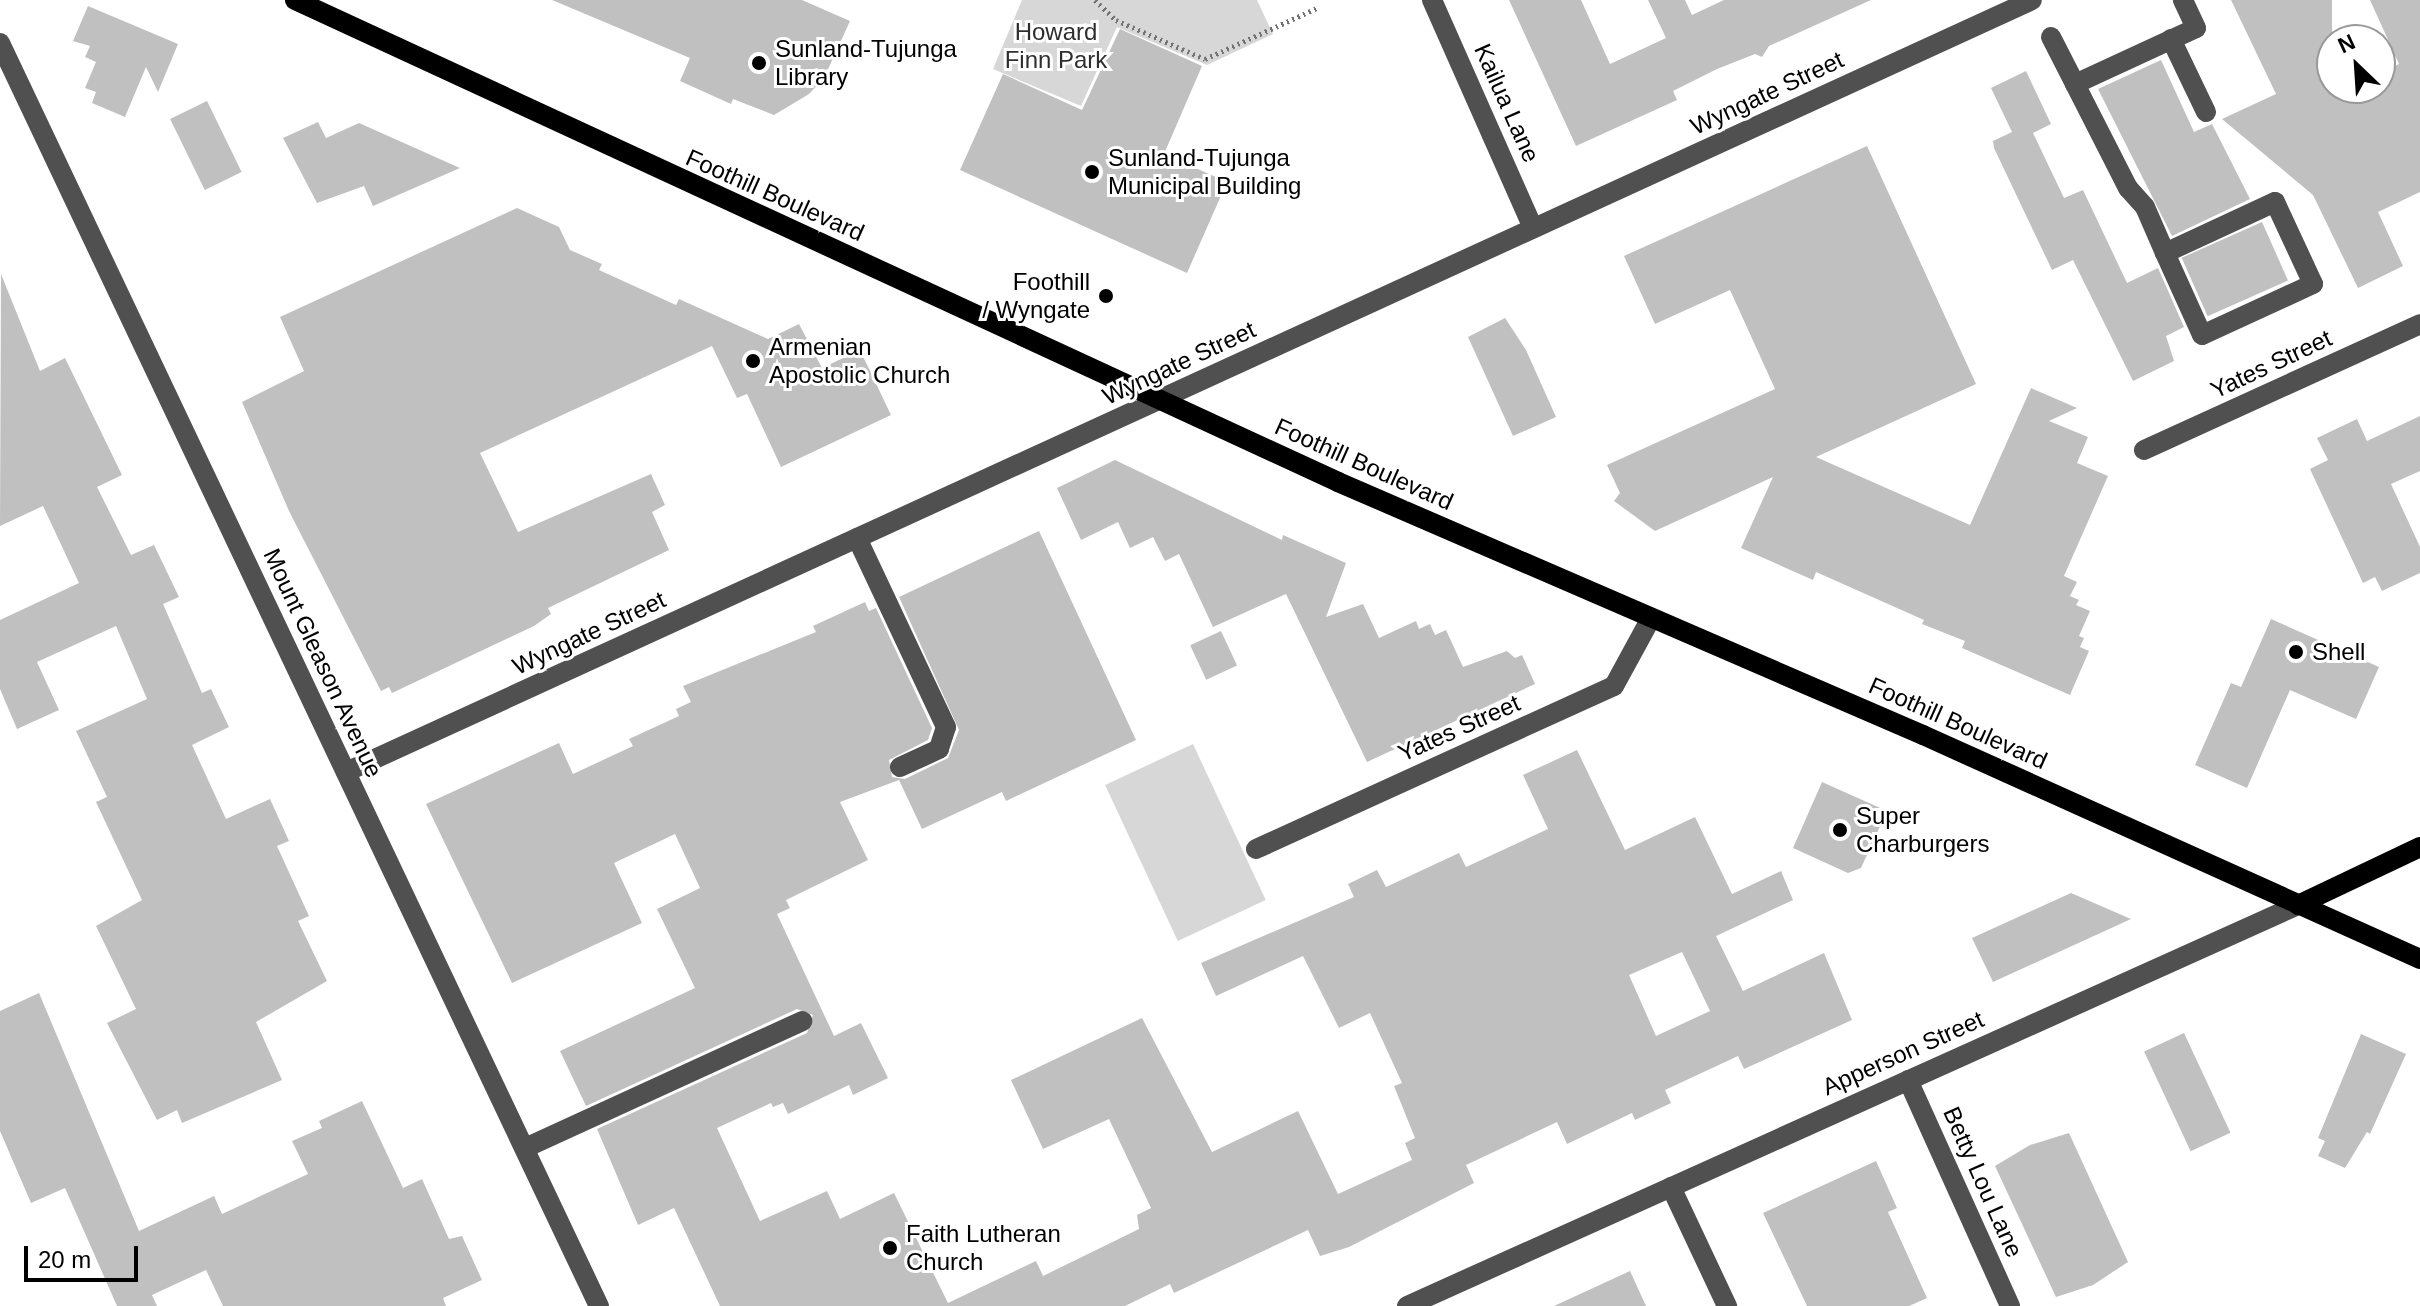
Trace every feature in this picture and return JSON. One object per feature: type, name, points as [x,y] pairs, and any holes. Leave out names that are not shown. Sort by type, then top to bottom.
[{"type":"main road","name":"Foothill Boulevard","points":[[295,0],[1161,400],[2420,959]]},
{"type":"main road","name":"Apperson Street","points":[[2298,905],[2420,847]]},
{"type":"street","name":"Kailua Lane","points":[[1432,0],[1533,228]]},
{"type":"street","name":"Wyngate Street","points":[[346,772],[2032,0]]},
{"type":"street","points":[[2075,84],[2196,28],[2183,0]]},
{"type":"street","points":[[2051,37],[2128,188],[2145,207],[2165,253],[2202,335],[2313,284],[2275,202],[2165,253]]},
{"type":"street","points":[[2171,39],[2206,112]]},
{"type":"street","name":"Mount Gleason Avenue","points":[[0,43],[599,1306]]},
{"type":"street","name":"Yates Street","points":[[2144,450],[2420,324]]},
{"type":"street","points":[[857,538],[946,727],[939,749],[900,767]]},
{"type":"street","name":"Yates Street","points":[[1256,849],[1614,686],[1651,618]]},
{"type":"street","name":"Apperson Street","points":[[1407,1306],[2298,905]]},
{"type":"street","points":[[525,1148],[802,1021]]},
{"type":"street","name":"Betty Lou Lane","points":[[1908,1080],[2010,1306]]},
{"type":"street","points":[[1671,1187],[1727,1306]]},
{"type":"path","points":[[1095,0],[1116,20],[1205,59],[1317,8]]},
{"type":"green space","name":"Howard Finn Park","points":[[1022,0],[1257,0],[1273,34],[1207,65],[1117,27],[1081,106],[993,69]]},
{"type":"green space","points":[[1193,744],[1266,900],[1178,941],[1105,785]]},
{"type":"building","name":"Sunland-Tujunga Library","points":[[552,0],[802,0],[850,21],[824,78],[809,94],[774,115],[733,99],[731,104],[680,81],[690,58]]},
{"type":"building","points":[[1509,0],[1581,0],[1610,64],[1666,38],[1648,0],[1685,0],[1692,15],[1724,0],[1871,0],[1769,46],[1762,57],[1755,54],[1717,69],[1673,91],[1677,100],[1576,146]]},
{"type":"building","points":[[2231,0],[2332,0],[2332,24],[2316,24],[2316,104],[2396,104],[2396,65],[2399,64],[2396,57],[2396,24],[2381,24],[2370,0],[2420,0],[2420,192],[2378,212],[2403,266],[2358,288],[2313,195],[2222,119],[2276,94]]},
{"type":"building","points":[[88,6],[178,44],[158,92],[146,67],[125,117],[92,103],[96,92],[85,88],[96,62],[85,57],[90,46],[73,41]]},
{"type":"building","points":[[1120,29],[1202,66],[1164,154],[1227,182],[1187,273],[960,170],[1003,74],[1082,110]]},
{"type":"building","points":[[2161,60],[2194,132],[2212,124],[2250,199],[2172,236],[2098,89]]},
{"type":"building","points":[[2026,71],[2051,124],[2033,133],[2064,198],[2083,190],[2127,283],[2158,268],[2184,327],[2166,336],[2174,361],[2133,381],[2073,260],[2052,270],[1994,148],[1993,141],[2012,132],[1991,88]]},
{"type":"building","points":[[207,101],[242,172],[205,190],[170,119]]},
{"type":"building","points":[[318,122],[326,138],[359,123],[460,168],[373,206],[364,186],[317,203],[283,138]]},
{"type":"building","points":[[1867,146],[1976,384],[1816,457],[1970,525],[2031,388],[2077,408],[2049,421],[2088,437],[2077,463],[2108,476],[2064,576],[2077,582],[2070,596],[2079,600],[2076,605],[2090,611],[2079,636],[2084,638],[2080,647],[2089,651],[2070,695],[1962,648],[1965,641],[1922,624],[1924,620],[1816,572],[1813,580],[1741,548],[1773,477],[1655,531],[1614,501],[1620,493],[1607,465],[1775,389],[1730,290],[1655,324],[1624,256]]},
{"type":"building","points":[[517,208],[559,227],[570,250],[602,264],[599,270],[676,305],[679,299],[768,339],[799,324],[822,368],[860,350],[891,415],[781,467],[747,394],[737,398],[712,346],[480,453],[518,532],[651,474],[665,505],[652,512],[669,550],[548,608],[551,614],[534,626],[392,693],[389,687],[381,691],[289,511],[242,402],[304,371],[280,317]]},
{"type":"building","points":[[2262,222],[2288,280],[2208,316],[2182,258]]},
{"type":"building","points":[[1,274],[40,371],[65,358],[122,475],[97,487],[131,555],[154,545],[179,597],[163,604],[202,693],[211,689],[229,727],[192,745],[226,819],[270,799],[289,841],[277,846],[309,916],[298,921],[327,981],[256,1022],[282,1080],[182,1123],[177,1110],[157,1120],[107,1023],[136,1009],[96,926],[142,900],[96,802],[107,797],[76,731],[147,699],[116,626],[37,662],[59,710],[17,729],[0,689],[0,620],[79,583],[43,506],[0,526]]},
{"type":"building","points":[[1505,318],[1526,350],[1556,417],[1513,436],[1468,337]]},
{"type":"building","points":[[2420,416],[2420,471],[2391,484],[2420,547],[2420,573],[2382,591],[2375,577],[2363,583],[2310,469],[2328,460],[2317,438],[2357,419],[2367,441]]},
{"type":"building","points":[[1115,460],[1282,540],[1283,535],[1346,563],[1326,617],[1363,604],[1379,638],[1416,621],[1419,629],[1430,624],[1435,635],[1446,630],[1463,667],[1507,651],[1515,658],[1522,655],[1535,684],[1367,762],[1286,594],[1213,627],[1179,554],[1165,561],[1153,537],[1130,548],[1118,522],[1081,540],[1057,488]]},
{"type":"building","points":[[1039,531],[1136,740],[1006,801],[1002,792],[922,829],[899,780],[840,802],[868,860],[786,900],[790,908],[777,914],[834,1036],[861,1023],[888,1078],[853,1095],[849,1085],[788,1114],[783,1103],[773,1107],[771,1103],[717,1128],[760,1221],[827,1191],[840,1219],[894,1193],[948,1303],[1036,1261],[1043,1276],[1139,1229],[1137,1215],[1151,1208],[1109,1119],[1043,1149],[1011,1080],[1142,1018],[1212,1152],[1298,1111],[1338,1194],[1412,1160],[1405,1143],[1415,1138],[1394,1086],[1402,1083],[1370,1013],[1339,1028],[1303,956],[1216,996],[1201,963],[1354,897],[1348,884],[1377,870],[1386,887],[1459,853],[1466,867],[1548,829],[1523,775],[1577,750],[1625,850],[1695,817],[1732,894],[1781,871],[1793,900],[1716,936],[1743,991],[1824,953],[1852,1020],[1744,1069],[1738,1056],[1665,1090],[1671,1103],[1635,1120],[1632,1113],[1567,1144],[1557,1122],[1466,1165],[1474,1183],[1349,1247],[1320,1256],[1308,1230],[1174,1293],[1170,1284],[1125,1306],[720,1306],[674,1208],[638,1225],[597,1129],[807,1033],[813,1015],[797,1009],[586,1106],[560,1051],[695,988],[657,909],[700,888],[675,834],[614,863],[642,923],[512,983],[426,804],[559,743],[573,774],[633,746],[629,739],[679,716],[676,709],[691,702],[683,686],[816,632],[813,626],[865,602],[869,611],[876,608],[932,728],[928,740],[889,760],[892,777],[905,779],[948,758],[959,730],[899,597]],"holes":[[[1682,952],[1710,1011],[1656,1036],[1629,975]]]},
{"type":"building","points":[[2271,619],[2379,667],[2356,719],[2290,690],[2247,788],[2195,765],[2231,683],[2241,687]]},
{"type":"building","points":[[1221,631],[1237,665],[1206,680],[1190,645]]},
{"type":"building","name":"Super Charburgers","points":[[1822,782],[1887,811],[1861,868],[1848,873],[1793,848]]},
{"type":"building","points":[[2071,893],[2131,919],[1993,982],[1972,938]]},
{"type":"building","points":[[39,993],[139,1231],[214,1196],[222,1214],[308,1174],[292,1141],[322,1128],[319,1121],[362,1101],[403,1188],[422,1179],[449,1239],[462,1236],[482,1280],[443,1298],[446,1306],[223,1306],[206,1270],[152,1295],[157,1306],[117,1306],[65,1188],[31,1203],[0,1131],[0,1011]]},
{"type":"building","points":[[2184,1033],[2230,1133],[2191,1151],[2144,1052]]},
{"type":"building","points":[[2361,1034],[2406,1054],[2370,1134],[2367,1132],[2345,1168],[2318,1156],[2325,1141],[2318,1138]]},
{"type":"building","points":[[2069,1133],[2128,1262],[2093,1285],[2056,1297],[1995,1166],[2030,1145]]},
{"type":"building","points":[[1876,1161],[1897,1208],[1888,1212],[1927,1298],[1909,1306],[1807,1306],[1763,1213]]},
{"type":"building","points":[[1630,1271],[1646,1306],[1554,1306]]},
{"type":"place","name":"Sunland-Tujunga Library","points":[[759,63]]},
{"type":"place","name":"Sunland-Tujunga Municipal Building","points":[[1092,172]]},
{"type":"place","name":"Foothill / Wyngate","points":[[1106,296]]},
{"type":"place","name":"Armenian Apostolic Church","points":[[753,361]]},
{"type":"place","name":"Shell","points":[[2296,652]]},
{"type":"place","name":"Super Charburgers","points":[[1840,830]]},
{"type":"place","name":"Faith Lutheran Church","points":[[890,1248]]}]
